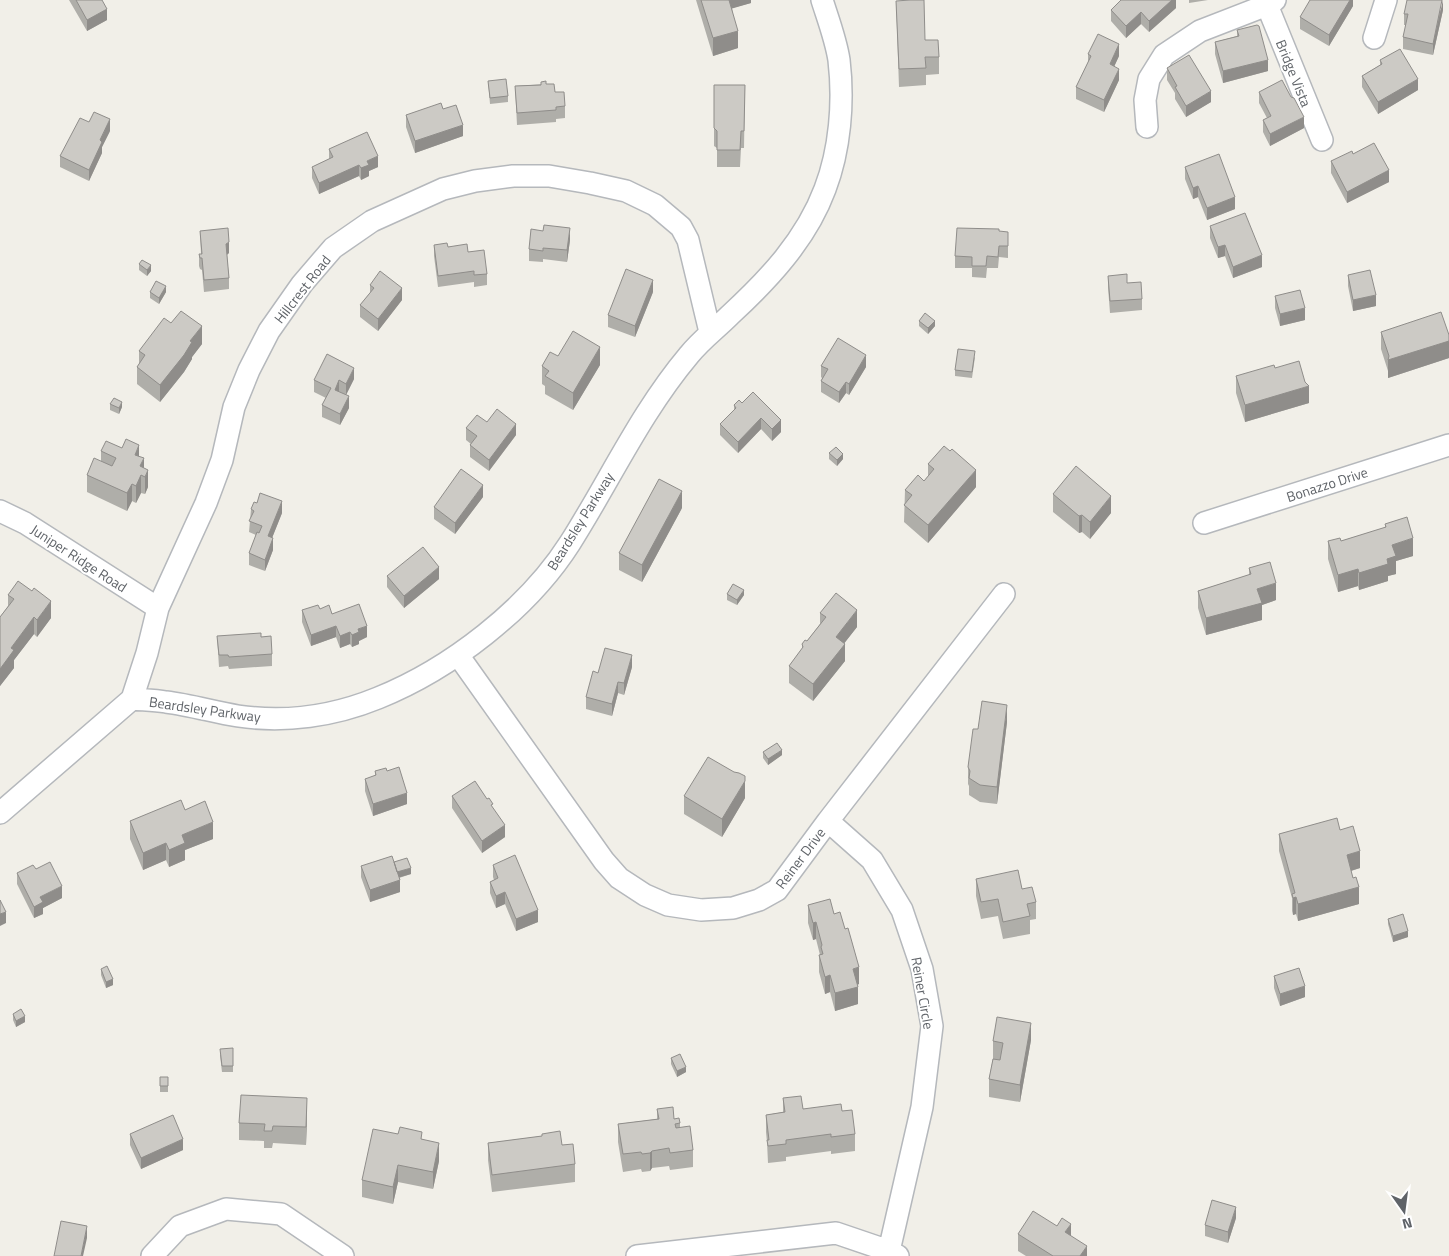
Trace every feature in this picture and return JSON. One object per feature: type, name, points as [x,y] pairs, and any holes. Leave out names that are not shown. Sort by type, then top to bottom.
[{"type":"street","name":"Beardsley Parkway","points":[[0,813],[132,699],[168,702],[241,716],[275,719],[306,717],[347,709],[411,683],[458,655],[522,602],[548,574],[570,543],[632,436],[672,376],[710,332],[730,316],[769,276],[799,240],[812,217],[825,190],[834,162],[841,98],[839,58],[822,0]]},
{"type":"street","points":[[1374,38],[1386,0]]},
{"type":"street","points":[[1147,127],[1145,100],[1149,79],[1164,55],[1200,31],[1271,3]]},
{"type":"street","name":"Bridge Vista","points":[[1271,3],[1322,140]]},
{"type":"street","name":"Hillcrest Road","points":[[132,699],[147,653],[158,608],[206,503],[222,460],[234,407],[248,370],[269,332],[302,284],[334,248],[372,221],[443,189],[475,181],[513,176],[549,176],[626,192],[655,205],[680,226],[688,240],[710,332]]},
{"type":"street","name":"Bonazzo Drive","points":[[1204,523],[1449,445]]},
{"type":"street","name":"Juniper Ridge Road","points":[[0,510],[25,523],[158,608]]},
{"type":"street","name":"Reiner Drive","points":[[458,655],[604,861],[619,878],[645,895],[668,905],[701,910],[733,908],[759,900],[778,890],[828,821],[1004,594]]},
{"type":"street","name":"Reiner Circle","points":[[828,821],[872,860],[902,910],[922,969],[932,1026],[922,1107],[894,1253]]},
{"type":"street","points":[[152,1256],[180,1226],[226,1209],[281,1214],[343,1256]]},
{"type":"street","points":[[637,1256],[836,1233],[894,1253]]},
{"type":"building","points":[[76,0],[102,0],[107,9],[87,20]]},
{"type":"building","points":[[701,0],[729,0],[738,31],[713,38]]},
{"type":"building","points":[[924,0],[925,40],[938,40],[939,57],[925,57],[926,68],[899,69],[896,1]]},
{"type":"building","points":[[1121,0],[1172,0],[1149,21],[1141,12],[1126,26],[1111,10]]},
{"type":"building","points":[[1310,0],[1350,0],[1329,35],[1300,17]]},
{"type":"building","points":[[1407,0],[1442,0],[1433,44],[1403,37],[1408,14],[1404,14]]},
{"type":"building","points":[[1259,26],[1268,60],[1223,71],[1215,42],[1239,36],[1237,30]]},
{"type":"building","points":[[1098,34],[1119,44],[1110,64],[1119,69],[1104,100],[1076,87],[1091,56],[1088,54]]},
{"type":"building","points":[[1400,49],[1418,79],[1378,102],[1362,76],[1382,64],[1380,60]]},
{"type":"building","points":[[1189,55],[1211,91],[1186,106],[1167,68]]},
{"type":"building","points":[[506,79],[508,96],[490,98],[488,81]]},
{"type":"building","points":[[1282,80],[1304,117],[1270,134],[1263,120],[1271,116],[1259,92]]},
{"type":"building","points":[[546,81],[546,84],[554,84],[555,92],[564,92],[565,106],[556,107],[556,110],[517,113],[515,86],[541,85],[541,82]]},
{"type":"building","points":[[714,85],[745,85],[744,131],[741,131],[740,150],[717,150],[717,131],[714,128]]},
{"type":"building","points":[[441,103],[443,109],[456,105],[463,125],[415,141],[406,115]]},
{"type":"building","points":[[94,112],[110,119],[89,170],[60,156],[80,118],[89,122]]},
{"type":"building","points":[[367,132],[378,156],[367,161],[369,165],[361,168],[359,165],[319,183],[312,167],[333,157],[329,149]]},
{"type":"building","points":[[1374,143],[1389,170],[1347,192],[1331,161],[1352,151],[1353,154]]},
{"type":"building","points":[[1219,154],[1235,197],[1207,208],[1198,186],[1193,188],[1185,167]]},
{"type":"building","points":[[1245,213],[1262,255],[1233,267],[1225,245],[1218,247],[1210,226]]},
{"type":"building","points":[[544,225],[570,228],[567,250],[543,248],[543,251],[529,249],[531,229],[543,231]]},
{"type":"building","points":[[228,228],[229,242],[226,244],[229,278],[204,280],[202,258],[200,258],[199,254],[202,254],[200,231]]},
{"type":"building","points":[[957,228],[999,229],[999,231],[1008,232],[1008,246],[999,246],[998,257],[987,256],[986,266],[972,266],[972,257],[955,256]]},
{"type":"building","points":[[447,243],[448,247],[467,244],[468,252],[484,250],[487,274],[474,275],[474,271],[438,276],[434,245]]},
{"type":"building","points":[[142,260],[151,265],[147,270],[139,264]]},
{"type":"building","points":[[626,269],[653,280],[635,326],[608,315]]},
{"type":"building","points":[[1370,270],[1376,295],[1353,300],[1348,275]]},
{"type":"building","points":[[380,271],[402,288],[378,319],[360,305],[374,288],[370,285]]},
{"type":"building","points":[[1127,274],[1127,283],[1141,282],[1142,299],[1110,301],[1108,276]]},
{"type":"building","points":[[156,281],[166,286],[159,298],[150,292]]},
{"type":"building","points":[[1300,290],[1305,308],[1280,314],[1275,296]]},
{"type":"building","points":[[181,311],[202,326],[190,341],[192,342],[184,355],[160,385],[137,367],[145,355],[139,351],[164,318],[171,323]]},
{"type":"building","points":[[1441,312],[1449,335],[1449,341],[1388,360],[1389,356],[1381,332]]},
{"type":"building","points":[[925,313],[935,321],[928,328],[919,321]]},
{"type":"building","points":[[573,331],[600,347],[573,393],[545,376],[549,371],[542,366],[550,352],[558,356]]},
{"type":"building","points":[[838,338],[866,355],[849,384],[846,382],[839,392],[821,381],[828,369],[821,366]]},
{"type":"building","points":[[958,349],[975,351],[972,372],[955,370]]},
{"type":"building","points":[[327,354],[354,368],[346,384],[339,380],[335,390],[349,396],[340,414],[322,405],[331,388],[314,380]]},
{"type":"building","points":[[1299,361],[1305,382],[1309,386],[1245,405],[1236,376],[1274,365],[1275,368]]},
{"type":"building","points":[[753,392],[781,420],[772,429],[761,418],[738,442],[720,424],[736,408],[734,405],[739,400],[742,403]]},
{"type":"building","points":[[114,398],[122,402],[119,408],[110,404]]},
{"type":"building","points":[[497,409],[516,424],[489,460],[470,445],[477,436],[466,428],[477,415],[487,422]]},
{"type":"building","points":[[126,439],[139,445],[135,455],[144,458],[140,466],[148,470],[145,477],[141,475],[136,486],[132,484],[127,493],[87,475],[94,458],[112,466],[116,458],[101,451],[106,441],[122,448]]},
{"type":"building","points":[[944,446],[950,451],[952,449],[976,470],[928,525],[904,505],[912,495],[905,490],[918,475],[924,481],[934,469],[928,464]]},
{"type":"building","points":[[836,447],[843,454],[837,460],[829,453]]},
{"type":"building","points":[[1076,466],[1111,496],[1090,522],[1082,515],[1079,516],[1053,494]]},
{"type":"building","points":[[461,469],[483,485],[455,523],[434,507]]},
{"type":"building","points":[[659,479],[682,491],[642,565],[619,553]]},
{"type":"building","points":[[260,493],[282,501],[268,536],[273,538],[265,560],[249,553],[257,532],[259,533],[262,526],[249,521],[254,511],[251,509],[254,502],[257,503]]},
{"type":"building","points":[[1407,517],[1413,538],[1392,545],[1396,556],[1387,559],[1388,564],[1359,573],[1358,569],[1338,575],[1328,541],[1340,538],[1341,541],[1386,527],[1385,524]]},
{"type":"building","points":[[423,547],[439,567],[404,596],[387,576]]},
{"type":"building","points":[[1270,562],[1276,583],[1257,589],[1262,603],[1206,618],[1198,591],[1251,574],[1249,568]]},
{"type":"building","points":[[18,581],[32,591],[34,588],[51,601],[37,620],[34,617],[11,648],[14,650],[0,669],[0,617],[14,599],[8,595]]},
{"type":"building","points":[[733,584],[744,590],[737,600],[727,594]]},
{"type":"building","points":[[836,593],[857,610],[836,637],[845,644],[813,684],[789,666],[803,647],[802,644],[805,640],[807,641],[826,617],[820,613]]},
{"type":"building","points":[[359,604],[367,626],[358,629],[359,632],[352,635],[350,632],[340,636],[336,626],[311,635],[302,610],[318,605],[320,609],[329,605],[332,614]]},
{"type":"building","points":[[261,633],[261,637],[271,636],[272,654],[229,657],[228,655],[219,655],[217,636]]},
{"type":"building","points":[[605,648],[632,655],[624,683],[618,682],[612,704],[586,697],[593,671],[598,673]]},
{"type":"building","points":[[982,701],[1007,705],[997,787],[980,785],[969,778],[970,771],[968,767],[973,729],[978,729]]},
{"type":"building","points":[[777,743],[782,750],[768,759],[763,752]]},
{"type":"building","points":[[708,757],[745,776],[745,781],[722,819],[684,796]]},
{"type":"building","points":[[399,767],[407,793],[373,804],[365,779],[376,775],[375,771],[386,768],[387,771]]},
{"type":"building","points":[[475,781],[487,799],[489,798],[493,804],[491,805],[505,825],[482,841],[452,796]]},
{"type":"building","points":[[181,800],[185,810],[205,801],[213,822],[182,835],[185,843],[169,850],[166,843],[143,853],[130,821]]},
{"type":"building","points":[[1337,818],[1340,830],[1353,826],[1360,851],[1347,855],[1353,878],[1356,877],[1359,887],[1298,904],[1296,897],[1293,898],[1292,894],[1295,893],[1279,834]]},
{"type":"building","points":[[515,855],[538,910],[516,919],[505,892],[496,896],[490,882],[498,878],[493,865]]},
{"type":"building","points":[[392,856],[400,880],[370,890],[361,866]]},
{"type":"building","points":[[407,858],[411,868],[397,872],[394,862]]},
{"type":"building","points":[[50,862],[62,886],[40,897],[43,902],[34,907],[17,873],[33,865],[36,869]]},
{"type":"building","points":[[1018,870],[1022,889],[1032,887],[1036,902],[1027,904],[1030,916],[1003,922],[998,899],[981,902],[976,879]]},
{"type":"building","points":[[830,899],[834,914],[840,912],[845,929],[848,928],[859,967],[853,969],[858,987],[835,993],[830,975],[825,977],[819,955],[823,954],[822,945],[816,922],[813,923],[808,905]]},
{"type":"building","points":[[0,900],[6,912],[0,914]]},
{"type":"building","points":[[1403,914],[1408,931],[1393,936],[1388,919]]},
{"type":"building","points":[[107,966],[113,979],[106,982],[101,969]]},
{"type":"building","points":[[1299,968],[1305,986],[1280,994],[1274,976]]},
{"type":"building","points":[[21,1009],[25,1016],[16,1021],[13,1014]]},
{"type":"building","points":[[997,1017],[1031,1023],[1020,1085],[989,1079],[993,1059],[1000,1060],[1003,1043],[993,1041]]},
{"type":"building","points":[[233,1048],[233,1066],[222,1066],[220,1049]]},
{"type":"building","points":[[680,1054],[686,1067],[677,1071],[671,1058]]},
{"type":"building","points":[[160,1077],[168,1077],[168,1086],[160,1086]]},
{"type":"building","points":[[241,1095],[307,1098],[306,1127],[273,1126],[272,1131],[264,1131],[265,1124],[239,1123]]},
{"type":"building","points":[[801,1096],[803,1109],[841,1104],[842,1111],[852,1110],[855,1134],[831,1137],[831,1134],[786,1140],[786,1144],[768,1146],[766,1115],[785,1112],[783,1098]]},
{"type":"building","points":[[673,1107],[674,1119],[679,1118],[680,1123],[675,1124],[676,1128],[690,1126],[693,1150],[670,1153],[669,1148],[650,1153],[623,1154],[618,1124],[659,1119],[657,1109]]},
{"type":"building","points":[[173,1115],[183,1139],[141,1158],[130,1134]]},
{"type":"building","points":[[400,1127],[422,1132],[421,1139],[439,1143],[433,1172],[398,1165],[393,1187],[362,1180],[373,1129],[398,1134]]},
{"type":"building","points":[[560,1131],[562,1145],[573,1144],[575,1164],[492,1175],[488,1143],[542,1136],[542,1134]]},
{"type":"building","points":[[1212,1200],[1236,1207],[1228,1232],[1205,1225]]},
{"type":"building","points":[[1033,1211],[1057,1226],[1062,1218],[1071,1224],[1065,1232],[1087,1246],[1080,1256],[1053,1256],[1018,1234]]},
{"type":"building","points":[[61,1221],[87,1226],[81,1256],[54,1256]]}]
